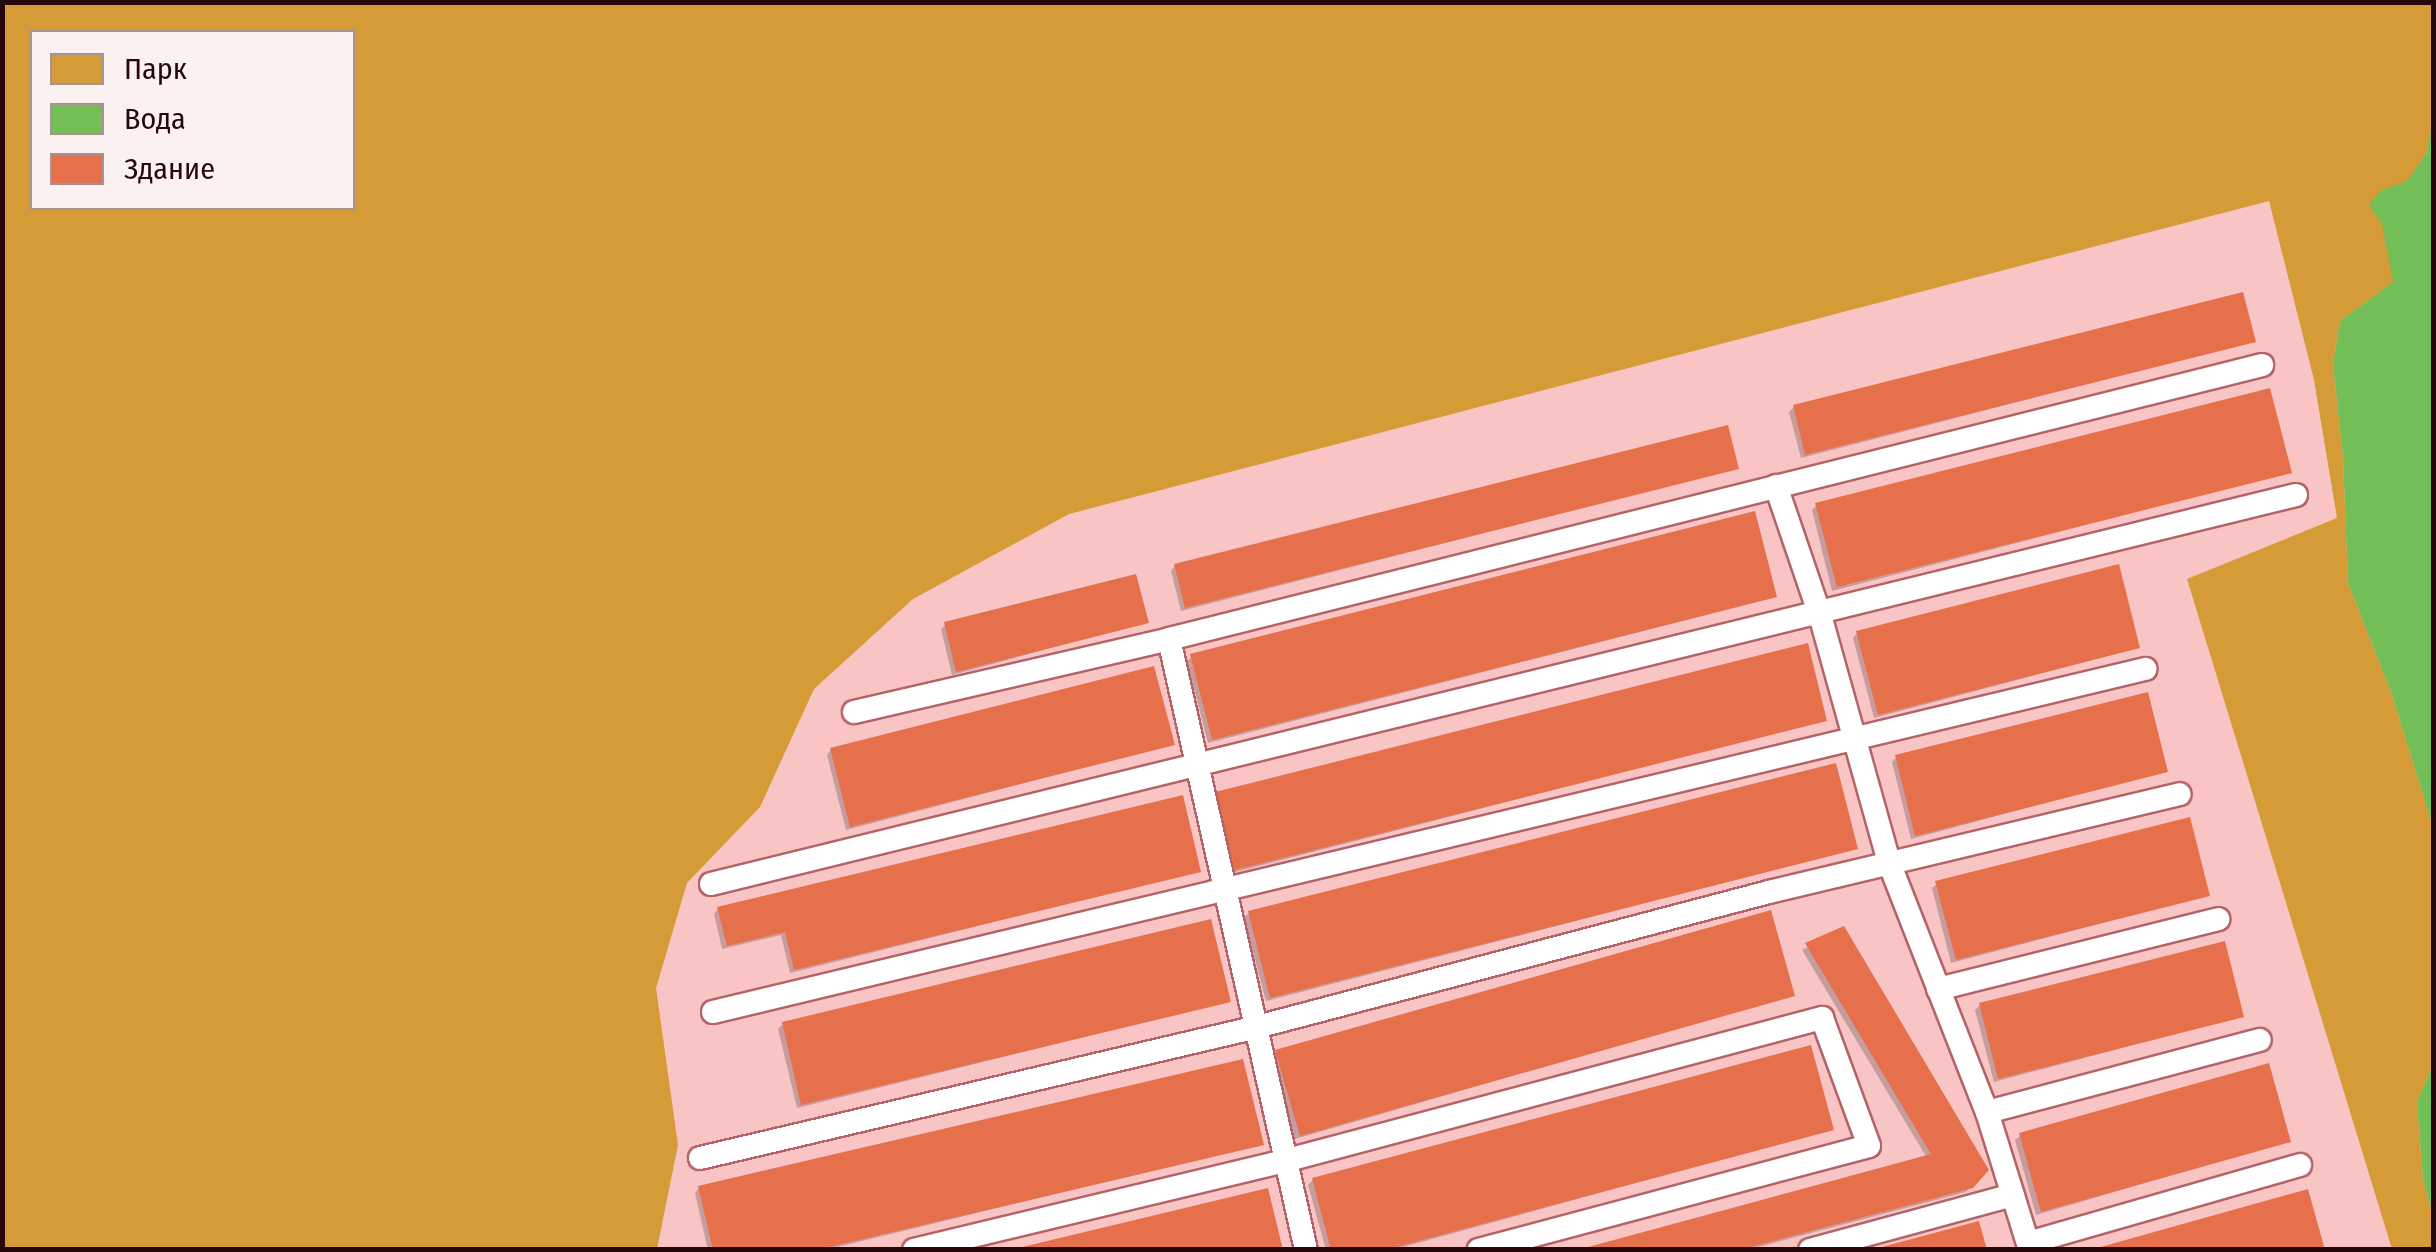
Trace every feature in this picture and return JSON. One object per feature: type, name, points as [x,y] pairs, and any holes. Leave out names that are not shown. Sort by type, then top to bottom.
[{"type":"lane","points":[[854,712],[1169,639],[2262,365]]},
{"type":"lane","points":[[1776,486],[1820,615],[1890,866],[1987,1112],[2029,1246],[2300,1165]]},
{"type":"lane","points":[[711,884],[2296,496]]},
{"type":"lane","points":[[1169,639],[1306,1250]]},
{"type":"lane","points":[[713,1012],[2145,669]]},
{"type":"lane","points":[[700,1158],[1254,1028],[1769,892],[2179,794]]},
{"type":"lane","points":[[1938,989],[2218,919]]},
{"type":"lane","points":[[914,1250],[1284,1161],[1822,1018],[1869,1146],[1480,1250]]},
{"type":"lane","points":[[1987,1112],[2260,1040]]},
{"type":"lane","points":[[1810,1250],[2013,1194]]},
{"type":"green space","points":[[2,3],[2433,3],[2434,119],[2427,152],[2407,182],[2380,191],[2393,282],[2340,321],[2333,365],[2343,457],[2348,583],[2391,692],[2433,827],[2433,1065],[2417,1101],[2423,1180],[2433,1214],[2433,1249],[2392,1249],[2187,579],[2337,518],[2314,380],[2269,201],[1069,514],[913,599],[814,689],[760,807],[687,883],[656,988],[678,1145],[657,1249],[3,1249]]},
{"type":"water","points":[[2433,119],[2433,827],[2391,692],[2348,583],[2343,457],[2333,365],[2340,321],[2393,282],[2382,224],[2369,205],[2380,191],[2407,181],[2427,152]]},
{"type":"water","points":[[2433,1065],[2433,1214],[2423,1180],[2417,1101]]},
{"type":"building","points":[[2243,292],[2256,342],[1805,455],[1793,405]]},
{"type":"building","points":[[2270,388],[2292,473],[1837,587],[1815,503]]},
{"type":"building","points":[[1728,425],[1739,469],[1185,608],[1174,564]]},
{"type":"building","points":[[1755,511],[1777,597],[1212,740],[1190,654]]},
{"type":"building","points":[[2119,564],[2140,648],[1878,715],[1856,631]]},
{"type":"building","points":[[1136,574],[1149,623],[956,672],[944,622]]},
{"type":"building","points":[[1808,643],[1827,721],[1235,870],[1215,792]]},
{"type":"building","points":[[1154,666],[1175,745],[850,827],[830,748]]},
{"type":"building","points":[[2148,692],[2168,772],[1915,836],[1895,755]]},
{"type":"building","points":[[1836,763],[1858,849],[1270,998],[1248,911]]},
{"type":"building","points":[[1183,795],[1201,872],[794,970],[785,932],[727,946],[717,907]]},
{"type":"building","points":[[2190,817],[2210,896],[1956,960],[1935,881]]},
{"type":"building","points":[[1771,910],[1795,996],[1300,1136],[1275,1050]]},
{"type":"building","points":[[1211,919],[1231,1002],[801,1105],[782,1022]]},
{"type":"building","points":[[1844,926],[1989,1170],[1973,1188],[1739,1250],[1577,1250],[1931,1154],[1805,943]]},
{"type":"building","points":[[2225,941],[2244,1017],[1998,1079],[1979,1003]]},
{"type":"building","points":[[1811,1045],[1834,1130],[1385,1250],[1331,1250],[1312,1178]]},
{"type":"building","points":[[1243,1059],[1264,1145],[816,1250],[713,1250],[698,1186]]},
{"type":"building","points":[[2269,1063],[2291,1142],[2041,1212],[2019,1133]]},
{"type":"building","points":[[1268,1188],[1283,1250],[1018,1250],[1018,1248]]},
{"type":"building","points":[[2308,1189],[2325,1250],[2097,1250],[2097,1248]]},
{"type":"building","points":[[1979,1221],[1987,1250],[1878,1250],[1878,1248]]}]
